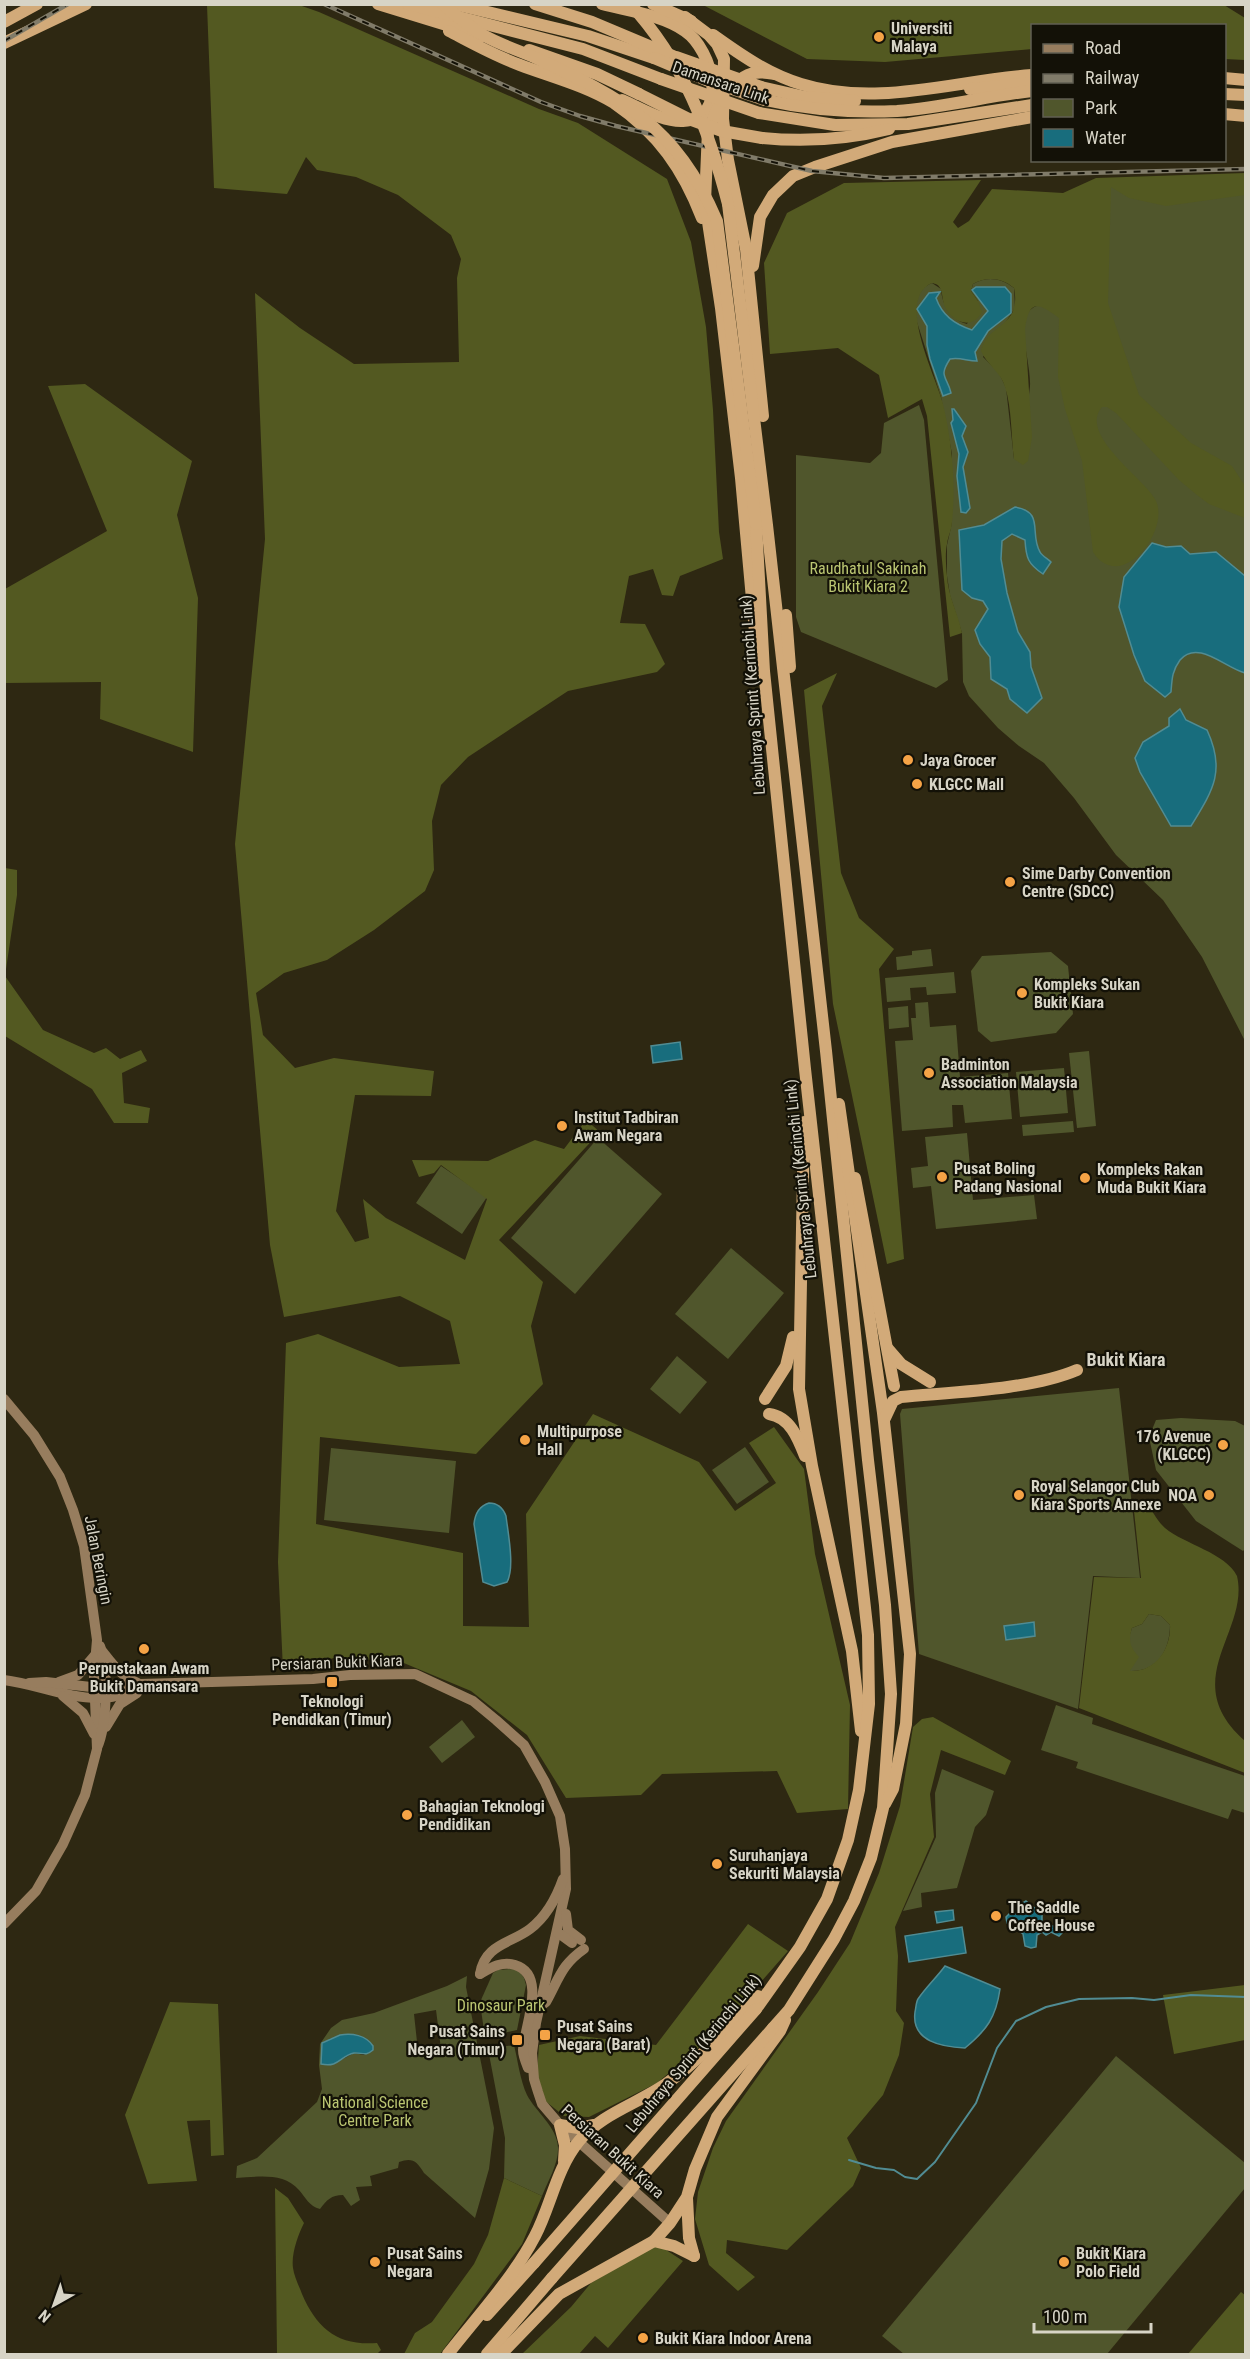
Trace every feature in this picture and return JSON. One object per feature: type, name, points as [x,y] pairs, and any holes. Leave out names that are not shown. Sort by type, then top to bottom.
[{"type":"highway","points":[[4,22],[37,4]]},
{"type":"highway","points":[[4,43],[86,4]]},
{"type":"highway","points":[[378,4],[466,31],[665,119],[682,121],[696,119],[708,109],[711,98],[711,70],[700,45],[686,31],[667,21],[602,4]]},
{"type":"highway","name":"Damansara Link","points":[[408,4],[583,49],[759,113],[835,125],[908,124],[1031,105]]},
{"type":"highway","name":"Lebuhraya Sprint (Kerinchi Link)","points":[[443,4],[484,35],[597,87],[627,105],[653,125],[674,148],[706,196],[717,221],[788,702],[885,1605],[891,1694],[883,1808],[871,1858],[854,1901],[814,1974],[789,2010],[552,2278],[487,2355]]},
{"type":"highway","name":"Damansara Link","points":[[454,4],[588,36],[654,58],[706,80],[765,100],[796,107],[856,112],[899,110],[1031,91]]},
{"type":"highway","name":"Lebuhraya Sprint (Kerinchi Link)","points":[[451,2355],[756,2009],[800,1947],[827,1899],[848,1840],[859,1790],[869,1704],[868,1635],[805,1069],[764,671],[762,524],[736,256],[728,204],[717,160],[684,79],[664,45],[630,4]]},
{"type":"highway","points":[[652,4],[685,17],[747,60],[802,85],[850,94],[893,93],[985,79],[1031,77]]},
{"type":"highway","points":[[540,6],[592,22],[676,57],[761,87],[805,97],[878,101],[984,87],[1031,77]]},
{"type":"highway","points":[[685,17],[717,44],[724,59],[723,119],[728,160],[739,203],[751,290],[790,649],[788,702]]},
{"type":"highway","points":[[430,20],[475,45],[605,99],[627,113],[657,140],[676,163],[691,188],[710,237]]},
{"type":"highway","points":[[484,35],[597,74],[700,123],[722,131],[762,138],[813,139],[876,132],[908,124]]},
{"type":"highway","points":[[764,671],[756,648],[740,466],[721,308],[705,202],[708,130],[724,93],[743,76],[756,70],[774,74]]},
{"type":"highway","points":[[1226,78],[1245,80]]},
{"type":"highway","points":[[1226,94],[1245,95]]},
{"type":"highway","points":[[751,290],[760,217],[773,195],[793,176],[891,142],[1031,117]]},
{"type":"highway","points":[[705,202],[713,190],[724,186],[732,190],[739,203]]},
{"type":"highway","points":[[826,1051],[834,1075],[848,1157],[851,1196],[883,1422],[910,1654],[906,1724],[893,1789],[883,1808]]},
{"type":"highway","points":[[805,1069],[800,1389],[812,1466],[852,1651],[862,1756]]},
{"type":"highway","points":[[848,1157],[857,1185],[894,1386]]},
{"type":"highway","points":[[765,1398],[786,1366],[794,1332],[800,1319]]},
{"type":"highway","points":[[887,1348],[901,1364],[930,1382]]},
{"type":"highway","points":[[883,1422],[893,1401],[901,1397],[1009,1386],[1063,1376],[1077,1370]]},
{"type":"highway","points":[[769,1414],[778,1417],[794,1432],[806,1460],[812,1466]]},
{"type":"highway","points":[[451,2355],[523,2257],[535,2235],[564,2165],[578,2142],[594,2125],[652,2093],[696,2060],[761,1993],[800,1947]]},
{"type":"highway","points":[[501,2355],[559,2294],[654,2241],[670,2223],[687,2197],[695,2169],[717,2117],[780,2031],[789,2010]]},
{"type":"highway","points":[[564,2165],[565,2145],[560,2125],[578,2128],[594,2125]]},
{"type":"highway","points":[[654,2241],[674,2246],[694,2256],[689,2238],[687,2197]]},
{"type":"street","name":"Jalan Beringin","points":[[4,1400],[39,1443],[60,1477],[73,1510],[84,1546],[99,1647],[105,1666],[99,1693],[97,1749],[85,1795],[63,1844],[36,1891],[4,1924]]},
{"type":"street","points":[[99,1647],[118,1672],[141,1687],[120,1704],[99,1736],[76,1705],[55,1687],[78,1675],[99,1647]]},
{"type":"street","name":"Persiaran Bukit Kiara","points":[[4,1680],[99,1693],[200,1681],[415,1674],[473,1701],[524,1745],[545,1782],[560,1816],[565,1850],[566,1889],[532,2053],[534,2079],[542,2103],[578,2142],[670,2223]]},
{"type":"street","points":[[534,2079],[523,2052],[533,1990],[528,1973],[520,1967],[500,1964],[480,1974],[485,1958],[492,1950],[528,1931],[545,1914],[555,1901],[565,1873]]},
{"type":"street","points":[[566,1889],[566,1926],[579,1944]]},
{"type":"street","points":[[557,1932],[579,1944]]},
{"type":"street","points":[[540,2007],[546,2002],[559,1974],[579,1944]]},
{"type":"green space","points":[[207,5],[299,5],[319,12],[539,109],[578,123],[667,179],[691,242],[706,327],[713,410],[719,532],[723,559],[680,576],[673,596],[662,595],[653,569],[629,576],[620,623],[645,624],[665,664],[657,672],[568,691],[468,757],[441,785],[432,821],[434,870],[425,891],[374,930],[327,960],[284,973],[256,993],[263,1035],[295,1068],[334,1058],[434,1071],[431,1096],[355,1095],[336,1211],[355,1242],[369,1238],[363,1199],[386,1218],[465,1260],[487,1199],[441,1165],[434,1173],[419,1177],[412,1160],[488,1161],[535,1140],[564,1149],[586,1120],[600,1132],[499,1240],[543,1282],[531,1326],[543,1384],[476,1454],[320,1437],[316,1524],[463,1553],[463,1626],[529,1627],[526,1514],[593,1414],[699,1462],[735,1511],[776,1483],[749,1443],[774,1427],[804,1469],[815,1554],[850,1705],[848,1809],[797,1813],[777,1771],[662,1774],[641,1795],[566,1798],[527,1735],[471,1691],[399,1661],[334,1658],[283,1670],[278,1562],[286,1343],[318,1334],[399,1367],[460,1364],[450,1321],[400,1296],[284,1317],[270,1245],[235,844],[265,539],[255,293],[300,328],[354,364],[459,362],[457,278],[461,259],[451,235],[398,195],[356,177],[317,170],[306,157],[287,194],[214,188]]},
{"type":"green space","name":"Universiti Malaya","points":[[703,5],[1224,5],[1245,18],[1245,60],[1226,59],[1226,24],[1031,24],[1031,49],[885,62],[807,59]]},
{"type":"green space","points":[[1245,173],[1245,195],[1166,206],[1129,198],[1111,187],[1108,303],[1139,395],[1191,443],[1232,466],[1245,486],[1245,518],[1209,504],[1179,480],[1116,413],[1107,407],[1102,407],[1097,418],[1099,431],[1106,444],[1156,501],[1158,514],[1156,528],[1140,554],[1128,562],[1116,566],[1104,563],[1093,552],[1082,461],[1065,409],[1058,377],[1059,318],[1046,309],[1036,306],[1029,312],[1027,319],[1025,329],[1032,437],[1028,461],[1023,465],[1014,459],[1009,404],[1003,382],[981,351],[984,342],[1009,318],[1013,311],[1014,288],[994,279],[973,284],[971,291],[982,312],[978,318],[968,323],[957,320],[948,313],[938,285],[932,283],[922,292],[917,305],[917,321],[943,404],[952,462],[954,492],[946,564],[949,591],[962,633],[950,637],[927,416],[922,399],[888,418],[879,375],[838,348],[770,354],[764,263],[787,213],[844,183],[981,180],[953,222],[958,228],[969,221],[992,189],[1063,193],[1096,178]]},
{"type":"green space","points":[[1245,183],[1245,1041],[1202,957],[1163,900],[1116,855],[1074,798],[1044,763],[998,728],[969,696],[963,682],[962,633],[950,595],[947,576],[947,545],[952,523],[952,454],[941,397],[916,313],[920,293],[932,283],[941,289],[945,306],[952,315],[967,324],[978,301],[971,291],[973,284],[994,279],[1014,288],[1015,308],[983,357],[999,373],[1006,388],[1014,459],[1030,386],[1024,333],[1026,317],[1033,308],[1044,306],[1111,186]]},
{"type":"green space","points":[[85,384],[192,461],[177,515],[198,598],[193,752],[100,719],[101,682],[5,683],[5,589],[107,531],[48,386]]},
{"type":"green space","name":"Raudhatul Sakinah Bukit Kiara 2","points":[[919,405],[924,420],[948,680],[936,688],[801,632],[796,617],[796,455],[870,463],[881,453],[884,423]]},
{"type":"green space","points":[[837,673],[822,706],[841,873],[859,918],[894,949],[879,969],[904,1259],[887,1264],[833,1004],[804,690]]},
{"type":"green space","points":[[5,868],[17,870],[17,895],[5,976]]},
{"type":"green space","points":[[931,949],[933,966],[897,970],[896,957],[912,955],[912,951]]},
{"type":"green space","name":"Kompleks Sukan Bukit Kiara","points":[[1051,952],[1068,966],[1073,1014],[1056,1033],[991,1042],[978,1031],[971,971],[982,956]]},
{"type":"green space","points":[[954,972],[956,993],[927,995],[926,987],[910,988],[911,1000],[887,1002],[885,978]]},
{"type":"green space","points":[[5,976],[43,1030],[94,1053],[106,1048],[120,1059],[141,1050],[147,1061],[122,1073],[124,1103],[150,1108],[148,1123],[114,1123],[92,1089],[5,1036]]},
{"type":"green space","name":"Badminton Association Malaysia","points":[[928,1002],[930,1027],[956,1025],[960,1077],[1008,1073],[1012,1119],[965,1123],[963,1105],[952,1105],[953,1127],[902,1131],[895,1041],[913,1040],[911,1018],[916,1018],[915,1003]]},
{"type":"green space","name":"Badminton Association Malaysia","points":[[908,1006],[909,1027],[889,1029],[888,1008]]},
{"type":"green space","name":"Kompleks Sukan Bukit Kiara","points":[[1089,1051],[1096,1126],[1077,1128],[1069,1053]]},
{"type":"green space","name":"Pusat Boling Padang Nasional","points":[[1064,1068],[1068,1113],[1020,1117],[1016,1072]]},
{"type":"green space","name":"Pusat Boling Padang Nasional","points":[[1073,1121],[1074,1132],[1023,1136],[1022,1125]]},
{"type":"green space","name":"Pusat Boling Padang Nasional","points":[[967,1133],[973,1200],[1034,1195],[1037,1219],[936,1229],[931,1186],[913,1188],[911,1168],[928,1166],[925,1137]]},
{"type":"green space","points":[[598,1138],[662,1194],[575,1294],[511,1238]]},
{"type":"green space","points":[[441,1166],[487,1197],[462,1234],[416,1203]]},
{"type":"green space","points":[[731,1248],[784,1293],[728,1359],[675,1314]]},
{"type":"green space","points":[[677,1356],[707,1382],[680,1414],[650,1389]]},
{"type":"green space","name":"Royal Selangor Club Kiara Sports Annexe","points":[[1119,1388],[1140,1578],[1093,1576],[1078,1709],[919,1654],[900,1414],[902,1409]]},
{"type":"green space","points":[[1181,1418],[1235,1421],[1245,1426],[1246,1548],[1243,1551],[1196,1521],[1156,1470],[1149,1437],[1156,1420]]},
{"type":"green space","points":[[745,1447],[769,1482],[737,1504],[712,1470]]},
{"type":"green space","points":[[331,1448],[456,1461],[449,1533],[324,1520]]},
{"type":"green space","points":[[1133,1501],[1146,1502],[1165,1528],[1224,1561],[1237,1576],[1238,1597],[1234,1617],[1220,1657],[1216,1677],[1216,1697],[1225,1719],[1245,1741],[1245,1773],[1079,1708],[1094,1577],[1141,1578]],"holes":[[[1149,1614],[1161,1616],[1170,1625],[1165,1650],[1154,1663],[1139,1670],[1130,1671],[1139,1657],[1131,1644],[1132,1628],[1142,1624]]]},
{"type":"green space","points":[[1149,1614],[1161,1616],[1170,1625],[1168,1643],[1155,1663],[1148,1668],[1130,1671],[1129,1637],[1132,1628],[1142,1624]]},
{"type":"green space","points":[[1056,1705],[1093,1718],[1092,1724],[1245,1776],[1245,1813],[1232,1809],[1228,1819],[1076,1768],[1078,1762],[1041,1750]]},
{"type":"green space","points":[[933,1717],[1011,1761],[1005,1775],[941,1750],[930,1794],[934,1837],[895,1927],[898,1956],[896,2011],[904,2023],[899,2055],[883,2095],[847,2138],[861,2168],[853,2186],[787,2250],[727,2240],[726,2253],[755,2277],[738,2291],[709,2265],[695,2219],[698,2192],[713,2148],[726,2121],[850,1943],[879,1873],[900,1806],[913,1727],[922,1719]]},
{"type":"green space","points":[[462,1720],[475,1737],[442,1763],[429,1747]]},
{"type":"green space","points":[[942,1769],[994,1791],[986,1815],[975,1827],[957,1888],[921,1893],[922,1907],[903,1911],[936,1837],[935,1793]]},
{"type":"green space","points":[[748,1924],[788,1951],[718,2031],[657,2083],[589,2117],[564,2116],[544,2100],[537,2073],[539,2045],[580,2036],[656,2045]]},
{"type":"green space","name":"Dinosaur Park","points":[[518,1969],[526,1985],[517,2030],[485,2037],[481,2000],[493,1973],[498,1970]]},
{"type":"green space","name":"National Science Centre Park","points":[[467,1976],[466,1987],[494,2128],[489,2169],[475,2218],[411,2160],[399,2162],[398,2168],[370,2176],[372,2186],[356,2187],[360,2200],[351,2206],[343,2195],[339,2195],[330,2199],[320,2209],[310,2204],[293,2184],[286,2180],[270,2177],[236,2178],[237,2166],[257,2158],[317,2102],[322,2089],[319,2065],[320,2044],[331,2028],[342,2020],[374,2013],[447,1986]],"holes":[[[436,2010],[441,2049],[418,2051],[414,2014]],[[347,2034],[367,2039],[373,2046],[364,2055],[354,2053],[332,2065],[329,2039]]]},
{"type":"green space","points":[[1245,1985],[1245,2040],[1174,2054],[1163,1995]]},
{"type":"green space","points":[[170,2002],[218,2004],[224,2155],[211,2156],[210,2120],[187,2121],[197,2181],[148,2184],[125,2115]]},
{"type":"green space","points":[[514,2045],[527,2095],[550,2126],[557,2140],[557,2159],[542,2196],[504,2178],[505,2138],[488,2049]]},
{"type":"green space","name":"Bukit Kiara Polo Field","points":[[1116,2056],[1245,2163],[1245,2188],[1107,2354],[904,2354],[882,2336]]},
{"type":"green space","points":[[504,2178],[542,2196],[522,2244],[440,2354],[404,2354],[415,2333],[432,2322],[474,2264],[488,2235]]},
{"type":"green space","points":[[275,2188],[288,2198],[304,2223],[295,2245],[293,2263],[295,2278],[308,2306],[330,2333],[351,2342],[377,2343],[381,2350],[377,2354],[277,2354]]},
{"type":"green space","points":[[657,2244],[683,2261],[608,2348],[595,2336],[579,2354],[522,2354],[571,2307],[591,2283]]},
{"type":"green space","points":[[1241,2292],[1246,2296],[1246,2347],[1243,2354],[1188,2354]]},
{"type":"water","points":[[976,287],[1005,287],[1011,294],[1011,313],[988,331],[975,352],[977,361],[950,359],[944,373],[951,393],[943,396],[930,359],[927,326],[917,309],[929,293],[940,292],[936,298],[945,314],[954,322],[972,330],[988,311],[972,290]]},
{"type":"water","points":[[952,409],[966,426],[962,436],[968,452],[963,467],[970,508],[966,513],[961,512],[957,476],[959,454],[951,423]]},
{"type":"water","points":[[1015,507],[1030,513],[1035,524],[1040,552],[1051,562],[1043,574],[1029,560],[1025,540],[1012,534],[1002,541],[1001,559],[1007,593],[1018,632],[1030,652],[1031,667],[1042,698],[1027,713],[1010,699],[1007,689],[991,679],[990,657],[980,644],[975,630],[988,609],[983,601],[972,598],[962,590],[959,530],[984,525]]},
{"type":"water","points":[[1152,543],[1166,547],[1181,546],[1190,554],[1216,552],[1245,576],[1245,673],[1212,657],[1195,652],[1187,654],[1177,664],[1171,692],[1165,697],[1145,681],[1119,607],[1124,577]]},
{"type":"water","points":[[1180,709],[1186,720],[1207,730],[1216,757],[1211,791],[1191,826],[1171,826],[1140,772],[1135,758],[1143,742],[1169,726],[1169,718]]},
{"type":"water","points":[[680,1042],[682,1059],[653,1063],[651,1046]]},
{"type":"water","points":[[489,1503],[498,1505],[505,1513],[510,1550],[511,1568],[507,1582],[494,1586],[483,1582],[474,1524],[478,1511]]},
{"type":"water","points":[[1034,1622],[1035,1636],[1006,1640],[1004,1626]]},
{"type":"water","points":[[1026,1901],[1042,1914],[1042,1922],[1048,1926],[1061,1926],[1062,1933],[1059,1936],[1051,1932],[1046,1935],[1042,1932],[1037,1935],[1036,1947],[1025,1946],[1023,1934],[1007,1923],[1006,1917],[1010,1913],[1016,1914],[1019,1905]]},
{"type":"water","points":[[953,1910],[954,1920],[937,1923],[935,1912]]},
{"type":"water","points":[[962,1927],[966,1953],[909,1962],[905,1936]]},
{"type":"water","points":[[945,1966],[1000,1989],[996,2008],[989,2022],[965,2048],[930,2041],[918,2030],[915,2022],[918,1999]]},
{"type":"water","points":[[340,2035],[363,2037],[370,2042],[373,2050],[366,2054],[349,2054],[336,2063],[321,2064],[322,2043]]},
{"type":"waterway","points":[[849,2160],[876,2168],[894,2170],[905,2177],[917,2179],[935,2162],[976,2103],[997,2048],[1016,2021],[1046,2007],[1079,1999],[1154,2000],[1191,1995],[1246,1997]]},
{"type":"railway","points":[[4,41],[68,4]]},
{"type":"railway","points":[[324,4],[541,102],[580,116],[812,171],[884,178],[1246,169]]},
{"type":"place","name":"Universiti Malaya","points":[[879,37]]},
{"type":"place","name":"Jaya Grocer","points":[[908,760]]},
{"type":"place","name":"KLGCC Mall","points":[[917,784]]},
{"type":"place","name":"Sime Darby Convention Centre (SDCC)","points":[[1010,882]]},
{"type":"place","name":"Kompleks Sukan Bukit Kiara","points":[[1022,993]]},
{"type":"place","name":"Badminton Association Malaysia","points":[[929,1073]]},
{"type":"place","name":"Institut Tadbiran Awam Negara","points":[[562,1126]]},
{"type":"place","name":"Pusat Boling Padang Nasional","points":[[942,1177]]},
{"type":"place","name":"Kompleks Rakan Muda Bukit Kiara","points":[[1085,1178]]},
{"type":"place","name":"Multipurpose Hall","points":[[525,1440]]},
{"type":"place","name":"176 Avenue (KLGCC)","points":[[1223,1445]]},
{"type":"place","name":"Royal Selangor Club Kiara Sports Annexe","points":[[1019,1495]]},
{"type":"place","name":"NOA","points":[[1209,1495]]},
{"type":"place","name":"Perpustakaan Awam Bukit Damansara","points":[[144,1649]]},
{"type":"place","name":"Teknologi Pendidkan (Timur)","points":[[332,1682]]},
{"type":"place","name":"Bahagian Teknologi Pendidikan","points":[[407,1815]]},
{"type":"place","name":"Suruhanjaya Sekuriti Malaysia","points":[[717,1864]]},
{"type":"place","name":"The Saddle Coffee House","points":[[996,1916]]},
{"type":"place","name":"Pusat Sains Negara (Barat)","points":[[545,2035]]},
{"type":"place","name":"Pusat Sains Negara (Timur)","points":[[517,2040]]},
{"type":"place","name":"Pusat Sains Negara","points":[[375,2262]]},
{"type":"place","name":"Bukit Kiara Polo Field","points":[[1064,2262]]},
{"type":"place","name":"Bukit Kiara Indoor Arena","points":[[643,2338]]},
{"type":"district","name":"Bukit Kiara","points":[[1126,1360]]}]
